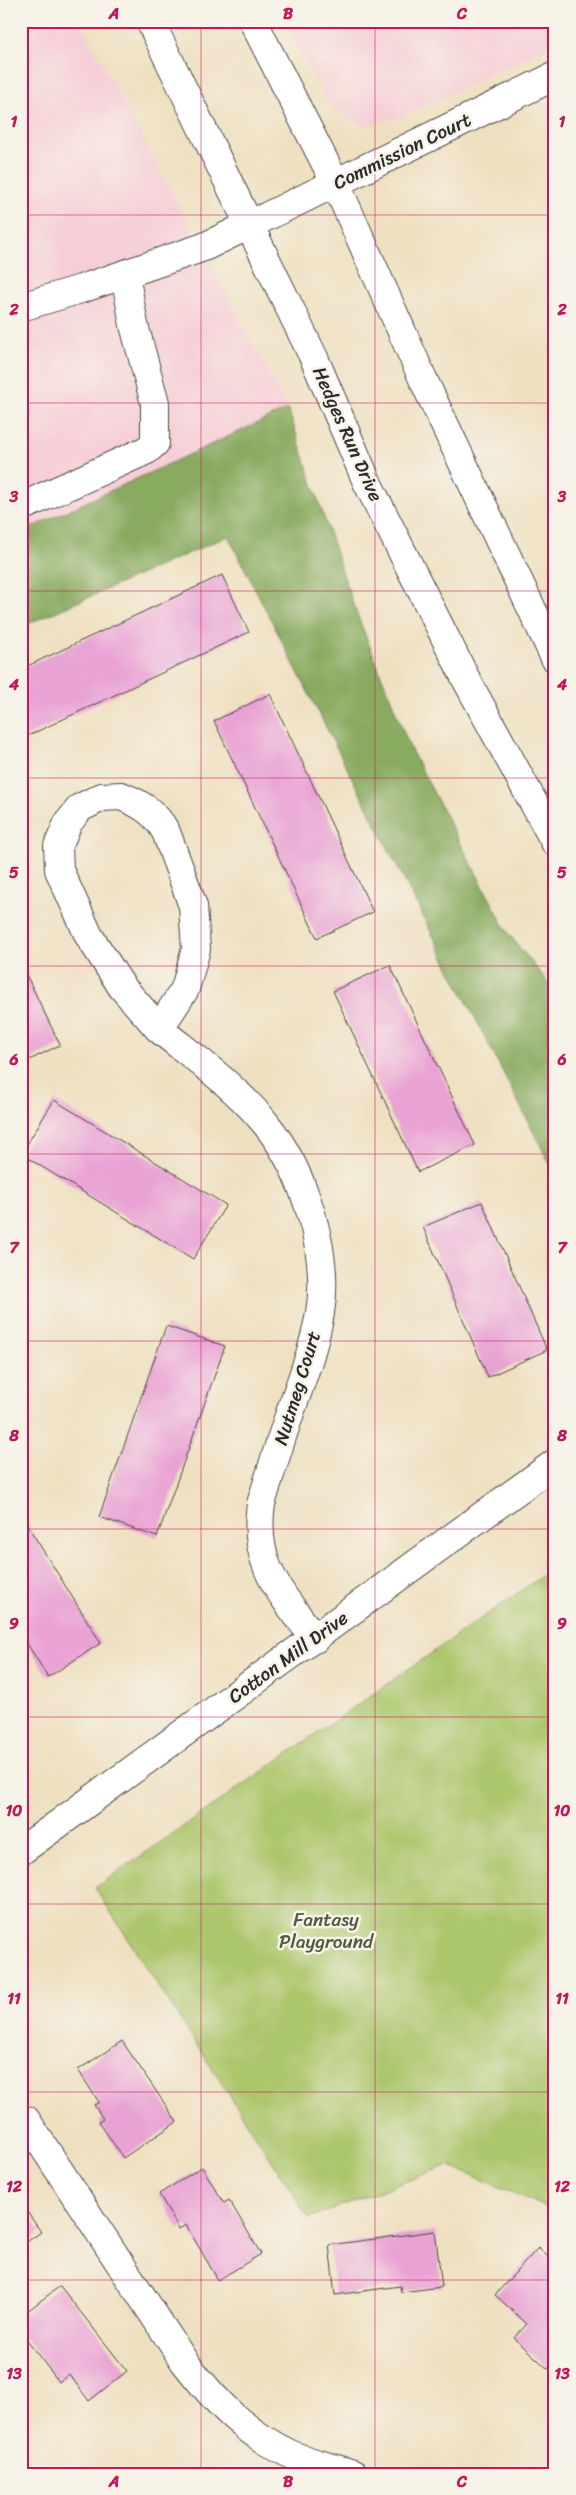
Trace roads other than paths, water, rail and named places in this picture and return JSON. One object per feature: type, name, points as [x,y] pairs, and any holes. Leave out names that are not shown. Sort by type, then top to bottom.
[{"type":"street","name":"Hedges Run Drive","points":[[150,21],[314,358],[367,482],[467,682],[555,842]]},
{"type":"street","points":[[253,21],[336,184],[423,379],[555,658]]},
{"type":"street","name":"Commission Court","points":[[21,307],[125,274],[204,246],[336,184],[555,76]]},
{"type":"street","points":[[21,507],[147,450],[155,443],[155,403],[134,325],[125,274]]},
{"type":"street","name":"Nutmeg Court","points":[[159,1029],[185,989],[196,948],[193,906],[166,832],[160,821],[143,805],[121,796],[102,797],[80,808],[68,823],[58,846],[59,870],[89,936],[122,987],[159,1029],[232,1089],[267,1125],[293,1166],[311,1212],[320,1261],[320,1310],[310,1358],[264,1495],[259,1517],[260,1549],[271,1578],[314,1639]]},
{"type":"street","name":"Cotton Mill Drive","points":[[21,1851],[555,1463]]},
{"type":"street","points":[[26,2120],[184,2361],[213,2398],[249,2430],[291,2454],[353,2474]]},
{"type":"park label","name":"Fantasy Playground","points":[[326,1930]]}]
